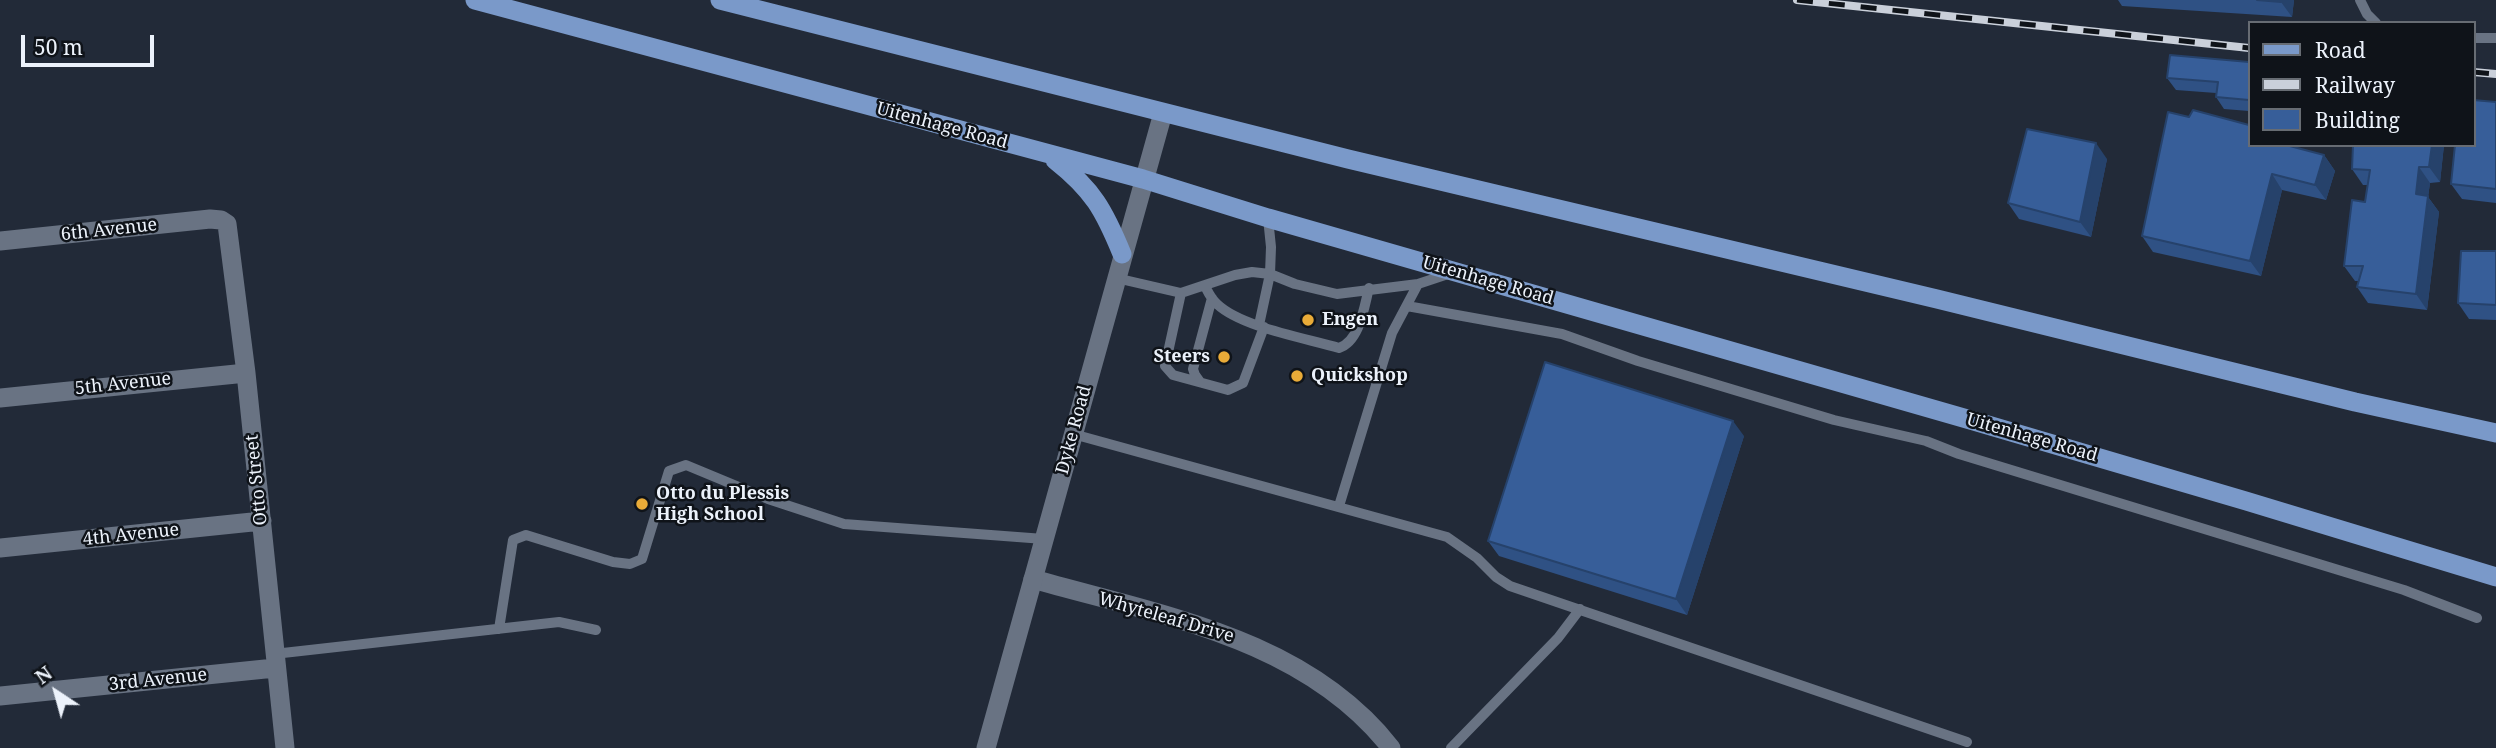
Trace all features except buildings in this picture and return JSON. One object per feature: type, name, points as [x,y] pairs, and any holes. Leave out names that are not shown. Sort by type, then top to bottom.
[{"type":"main road","name":"Uitenhage Road","points":[[475,0],[1143,179],[1268,218],[2000,428],[2496,577]]},
{"type":"main road","points":[[720,0],[1163,113],[2355,402],[2496,433]]},
{"type":"main road","points":[[1050,155],[1094,197],[1122,254]]},
{"type":"street","name":"Dyke Road","points":[[986,748],[1163,113]]},
{"type":"street","name":"6th Avenue","points":[[0,241],[218,219]]},
{"type":"street","name":"Otto Street","points":[[218,219],[225,222],[229,229],[285,748]]},
{"type":"street","name":"5th Avenue","points":[[0,398],[246,373]]},
{"type":"street","name":"4th Avenue","points":[[0,548],[262,521]]},
{"type":"street","name":"Whyteleaf Drive","points":[[1033,579],[1242,640],[1327,688],[1366,721],[1391,748]]},
{"type":"street","name":"3rd Avenue","points":[[0,696],[274,661]]},
{"type":"lane","points":[[2360,0],[2367,15],[2374,21]]},
{"type":"lane","points":[[2475,38],[2496,38]]},
{"type":"lane","points":[[1181,293],[1165,366],[1173,375],[1228,390],[1243,383],[1261,326],[1270,274],[1268,218]]},
{"type":"lane","points":[[1116,278],[1181,293],[1252,272],[1270,274],[1295,284],[1337,294],[1418,284],[1455,272]]},
{"type":"lane","points":[[1339,506],[1392,333],[1418,284]]},
{"type":"lane","points":[[1205,286],[1216,304],[1232,315],[1339,348],[1351,340],[1369,288]]},
{"type":"lane","points":[[1200,383],[1194,369],[1212,298]]},
{"type":"lane","points":[[1407,306],[1562,334],[1638,361],[1834,420],[1926,441],[1959,454],[2404,590],[2477,618]]},
{"type":"lane","points":[[1072,434],[1447,537],[1510,586],[1967,742]]},
{"type":"lane","points":[[499,629],[513,540],[526,535],[613,562],[629,564],[642,559],[668,471],[686,465],[768,499],[844,524],[1044,539]]},
{"type":"lane","points":[[1451,748],[1558,638],[1580,609]]},
{"type":"lane","points":[[274,661],[559,622],[596,630]]},
{"type":"railway","points":[[1797,0],[2248,48]]},
{"type":"railway","points":[[2475,72],[2496,74]]},
{"type":"place","name":"Engen","points":[[1308,320]]},
{"type":"place","name":"Steers","points":[[1224,357]]},
{"type":"place","name":"Quickshop","points":[[1297,376]]},
{"type":"place","name":"Otto du Plessis High School","points":[[642,504]]}]
